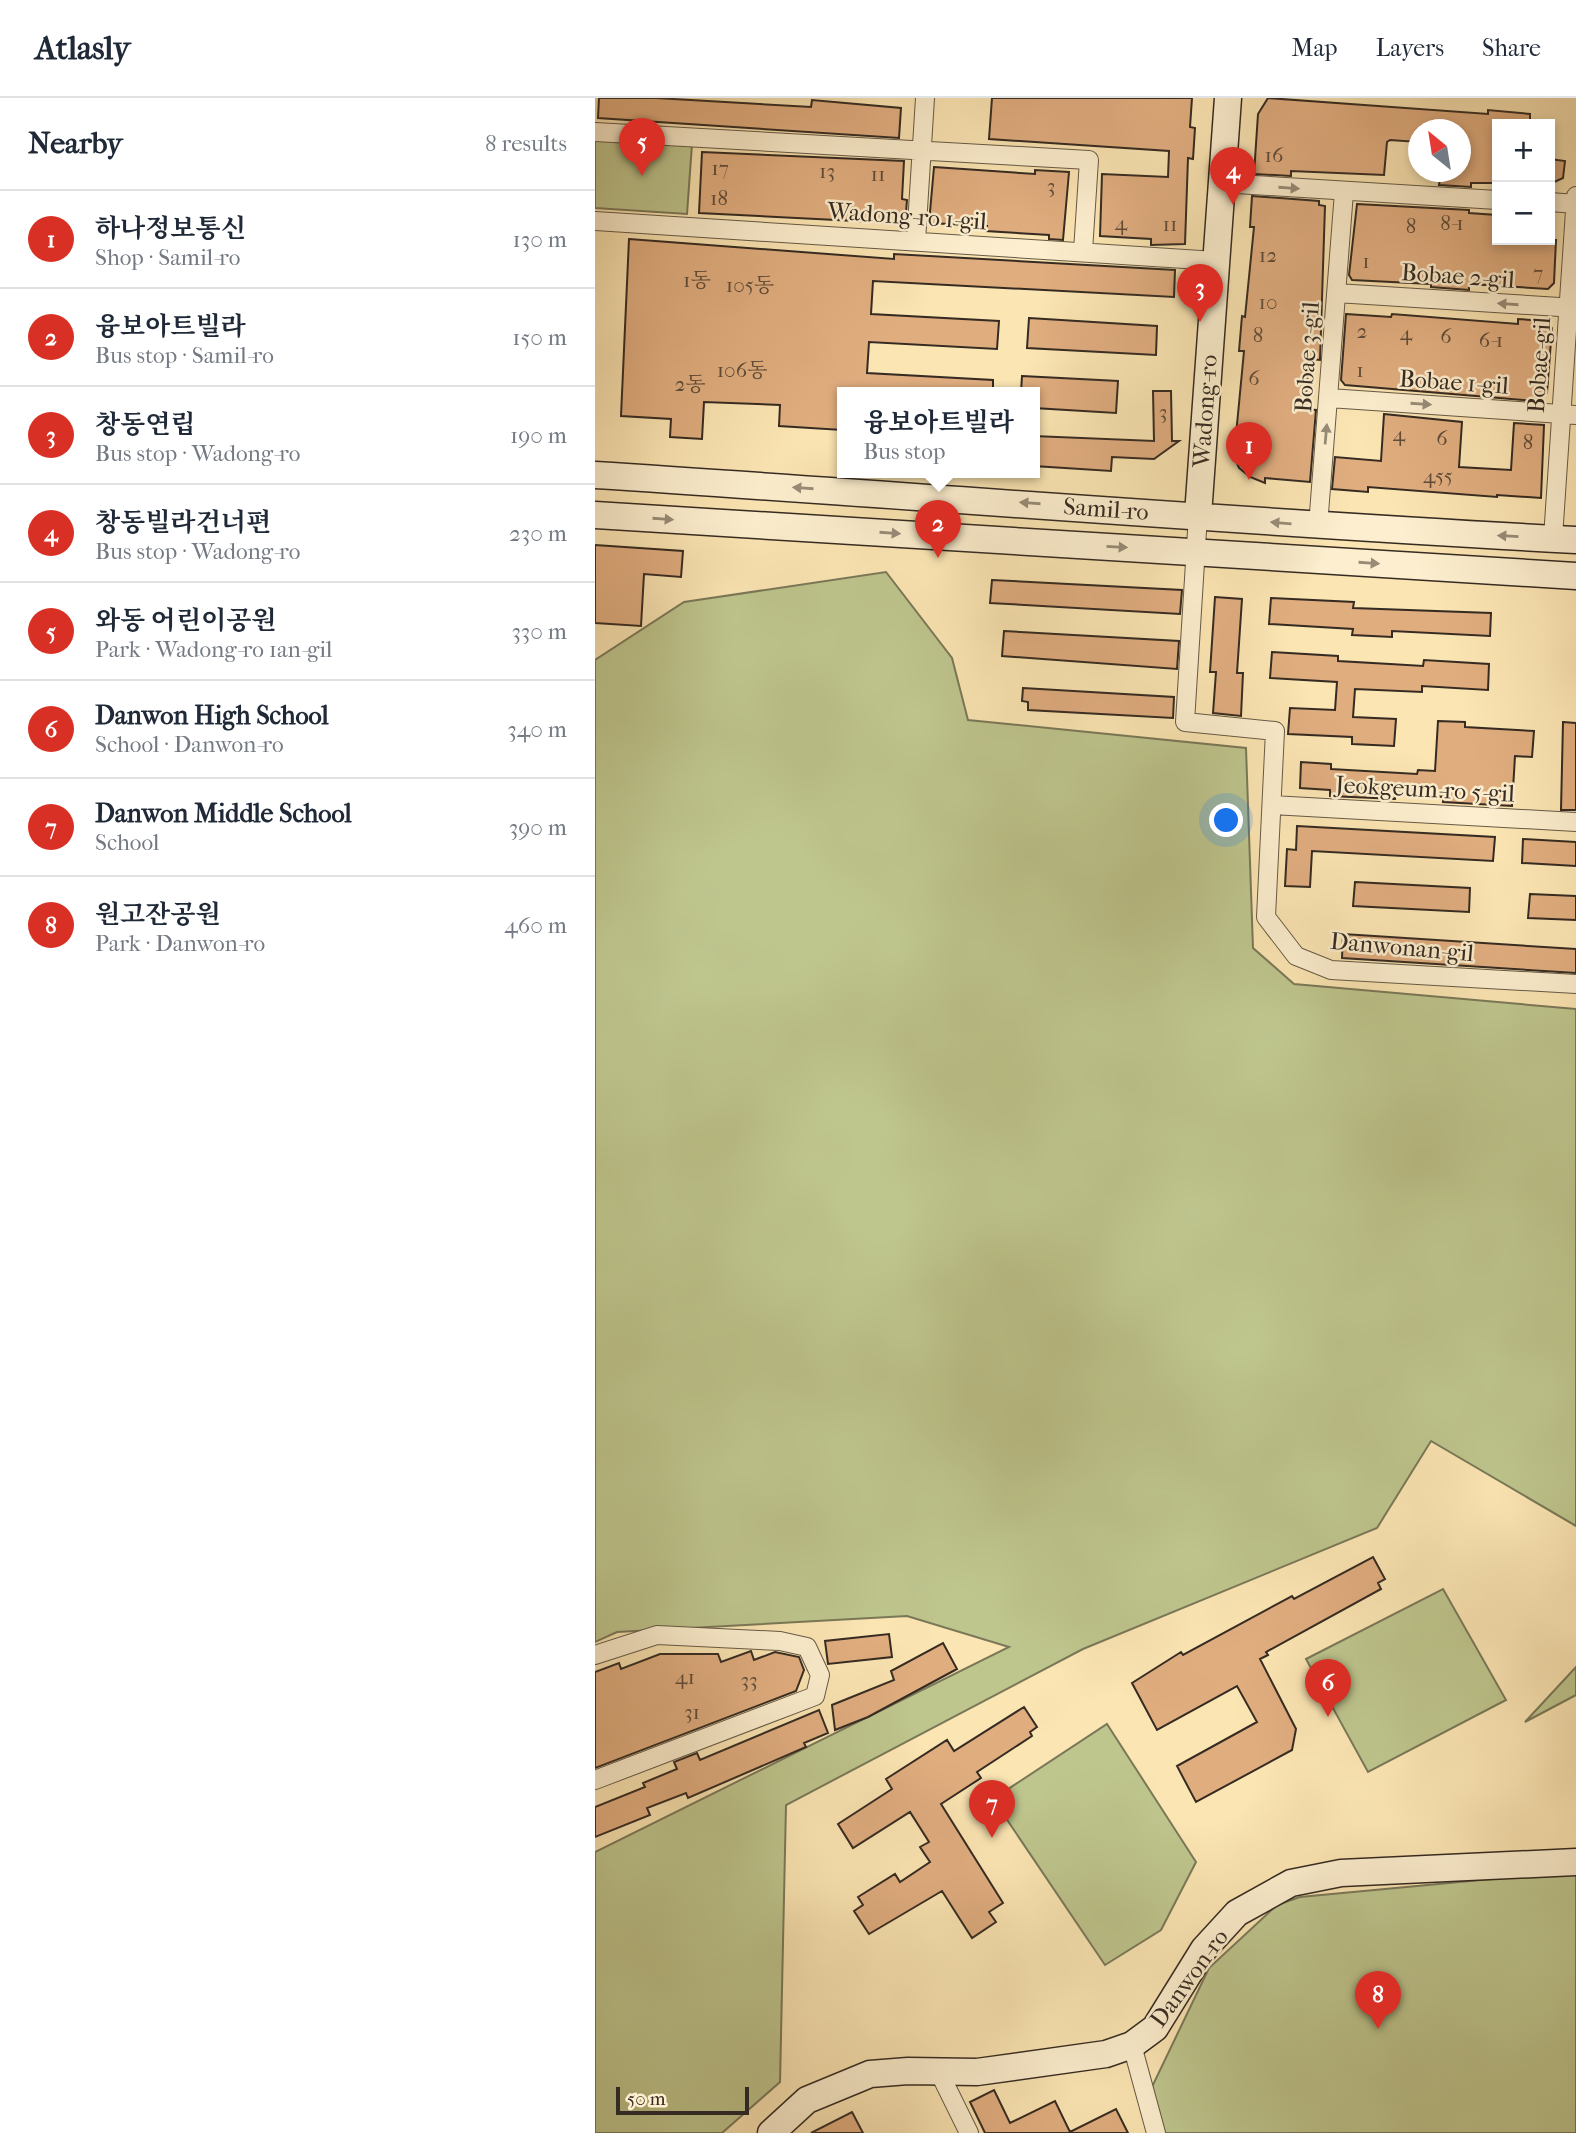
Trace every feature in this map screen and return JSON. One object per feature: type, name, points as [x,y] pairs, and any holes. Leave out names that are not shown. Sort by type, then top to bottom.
[{"type":"main road","name":"Wadong-ro","points":[[1198,515],[1228,98]]},
{"type":"main road","name":"Samil-ro","points":[[595,475],[1198,515],[1318,526],[1564,539]]},
{"type":"main road","name":"Samil-ro","points":[[595,515],[1576,576]]},
{"type":"main road","name":"Danwon-ro","points":[[771,2133],[807,2100],[870,2074],[977,2072],[1107,2054],[1132,2045],[1155,2028],[1204,1949],[1237,1913],[1290,1883],[1341,1872],[1576,1862]]},
{"type":"street","points":[[916,241],[925,98]]},
{"type":"street","points":[[595,132],[1089,160],[1083,251]]},
{"type":"street","points":[[1221,183],[1492,200]]},
{"type":"street","name":"Bobae 3-gil","points":[[1318,526],[1344,192]]},
{"type":"street","name":"Bobae-gil","points":[[1564,539],[1576,196]]},
{"type":"street","points":[[1555,202],[1576,204]]},
{"type":"street","name":"Wadong-ro 1-gil","points":[[595,221],[1216,261]]},
{"type":"street","name":"Bobae 2-gil","points":[[1336,293],[1572,308]]},
{"type":"street","name":"Bobae 1-gil","points":[[1329,398],[1568,414]]},
{"type":"street","name":"Danwonan-gil","points":[[1198,515],[1185,722],[1275,731],[1265,890],[1266,917],[1296,956],[1331,970],[1576,984]]},
{"type":"street","name":"Jeokgeum-ro 5-gil","points":[[1272,805],[1576,822]]},
{"type":"street","points":[[595,1655],[657,1635],[780,1641],[807,1647],[820,1675],[815,1696],[595,1780]]},
{"type":"street","points":[[1132,2045],[1156,2133]]},
{"type":"street","points":[[939,2072],[969,2133]]},
{"type":"green space","points":[[595,137],[692,144],[687,214],[595,208]]},
{"type":"green space","points":[[886,572],[952,658],[968,720],[1246,748],[1253,948],[1294,984],[1576,1009],[1576,1526],[1431,1441],[1377,1528],[1083,1649],[786,1805],[780,2082],[722,2133],[595,2133],[595,1852],[1009,1647],[907,1616],[617,1632],[595,1642],[595,660],[684,602]]},
{"type":"green space","points":[[1443,1589],[1506,1700],[1368,1772],[1306,1659]]},
{"type":"green space","points":[[1576,1667],[1576,1695],[1525,1722]]},
{"type":"green space","points":[[1107,1724],[1196,1862],[1161,1930],[1105,1965],[993,1799]]},
{"type":"green space","points":[[1576,1871],[1576,2133],[1164,2133],[1150,2091],[1209,1968],[1277,1905],[1300,1897]]},
{"type":"building","points":[[599,98],[656,98],[811,107],[812,100],[901,108],[899,138],[598,118]]},
{"type":"building","points":[[992,98],[1192,98],[1190,127],[1195,128],[1193,159],[1188,158],[1185,244],[1151,245],[1151,239],[1100,236],[1102,174],[1168,177],[1169,151],[989,139]]},
{"type":"building","points":[[1268,98],[1488,114],[1488,110],[1530,114],[1530,119],[1492,119],[1492,183],[1471,183],[1471,187],[1439,185],[1439,182],[1471,182],[1471,119],[1408,119],[1408,141],[1387,142],[1384,175],[1291,171],[1291,176],[1254,174],[1258,114]]},
{"type":"building","points":[[702,152],[904,161],[902,199],[907,200],[906,212],[895,223],[699,213]]},
{"type":"building","points":[[1555,160],[1565,161],[1563,178],[1555,182]]},
{"type":"building","points":[[934,167],[1035,174],[1035,170],[1069,172],[1063,240],[1049,239],[1049,235],[986,231],[987,226],[929,223]]},
{"type":"building","points":[[1252,196],[1319,201],[1319,205],[1325,206],[1320,360],[1309,359],[1305,409],[1316,410],[1310,482],[1265,478],[1265,483],[1250,477],[1239,468],[1234,456],[1244,351],[1239,351],[1242,316],[1245,317],[1254,227],[1250,227]]},
{"type":"building","points":[[1357,204],[1469,210],[1469,213],[1492,215],[1492,245],[1555,245],[1556,240],[1554,283],[1548,289],[1469,284],[1469,290],[1431,287],[1431,284],[1352,280],[1349,275]]},
{"type":"building","points":[[629,239],[894,259],[894,254],[1175,270],[1174,297],[873,281],[871,314],[999,321],[997,349],[869,342],[867,373],[993,380],[993,387],[837,387],[837,430],[779,426],[780,405],[704,402],[702,439],[670,437],[671,419],[621,416]]},
{"type":"building","points":[[1346,314],[1391,317],[1392,314],[1518,324],[1518,319],[1545,321],[1552,328],[1547,393],[1536,401],[1345,385],[1341,380]]},
{"type":"building","points":[[1029,318],[1157,326],[1156,355],[1027,348]]},
{"type":"building","points":[[1022,376],[1118,381],[1116,413],[1040,408],[1040,387],[1021,387]]},
{"type":"building","points":[[1153,391],[1171,391],[1172,441],[1179,441],[1154,459],[1112,457],[1111,471],[1040,466],[1040,436],[1154,441]]},
{"type":"building","points":[[1384,414],[1462,422],[1459,467],[1511,470],[1514,423],[1544,425],[1541,498],[1368,487],[1368,492],[1332,489],[1335,457],[1381,461]]},
{"type":"building","points":[[595,545],[683,551],[681,577],[644,574],[641,626],[595,623]]},
{"type":"building","points":[[992,580],[1182,590],[1180,614],[990,603]]},
{"type":"building","points":[[1215,597],[1242,599],[1237,673],[1243,673],[1241,716],[1213,713],[1216,672],[1210,672]]},
{"type":"building","points":[[1271,598],[1354,602],[1353,608],[1491,613],[1490,636],[1392,631],[1392,637],[1352,635],[1353,629],[1269,624]]},
{"type":"building","points":[[1004,631],[1179,641],[1177,669],[1002,656]]},
{"type":"building","points":[[1272,652],[1338,656],[1338,661],[1423,666],[1424,660],[1489,664],[1488,690],[1422,686],[1422,692],[1355,689],[1353,717],[1396,719],[1394,746],[1352,744],[1352,737],[1288,734],[1290,708],[1335,710],[1337,682],[1270,678]]},
{"type":"building","points":[[1023,688],[1174,697],[1173,718],[1028,710],[1028,702],[1022,701]]},
{"type":"building","points":[[1438,721],[1465,722],[1465,727],[1534,731],[1532,757],[1515,756],[1512,806],[1443,802],[1444,797],[1395,794],[1395,799],[1330,796],[1330,790],[1300,788],[1301,762],[1331,764],[1331,769],[1417,774],[1418,770],[1435,771]]},
{"type":"building","points":[[1563,722],[1576,723],[1576,810],[1561,810]]},
{"type":"building","points":[[1297,826],[1495,837],[1493,861],[1312,851],[1310,887],[1285,886],[1287,849],[1296,850]]},
{"type":"building","points":[[1523,839],[1576,842],[1576,866],[1522,863]]},
{"type":"building","points":[[1355,882],[1470,888],[1469,912],[1353,906]]},
{"type":"building","points":[[1530,894],[1576,896],[1576,920],[1528,918]]},
{"type":"building","points":[[1343,934],[1576,949],[1576,973],[1342,958]]},
{"type":"building","points":[[1373,1557],[1385,1579],[1378,1583],[1381,1589],[1266,1652],[1268,1655],[1260,1659],[1296,1729],[1292,1750],[1196,1802],[1177,1766],[1257,1722],[1237,1686],[1157,1730],[1132,1683],[1181,1652],[1183,1655],[1292,1596],[1294,1599]]},
{"type":"building","points":[[889,1634],[892,1657],[828,1664],[825,1641]]},
{"type":"building","points":[[943,1643],[957,1669],[868,1717],[835,1730],[832,1705],[894,1680],[891,1671]]},
{"type":"building","points":[[751,1651],[754,1660],[775,1652],[799,1657],[804,1670],[796,1691],[595,1768],[595,1672],[619,1663],[621,1669],[660,1654],[718,1654],[721,1662]]},
{"type":"building","points":[[1024,1707],[1037,1727],[1030,1732],[1032,1736],[977,1772],[981,1778],[941,1804],[1003,1903],[989,1912],[996,1922],[972,1938],[942,1891],[869,1934],[854,1911],[863,1905],[858,1897],[895,1874],[900,1882],[930,1862],[920,1847],[929,1842],[910,1812],[853,1848],[838,1824],[892,1789],[886,1779],[947,1740],[954,1751]]},
{"type":"building","points":[[819,1710],[828,1733],[804,1743],[806,1747],[688,1798],[686,1793],[647,1808],[650,1815],[595,1837],[595,1807],[645,1787],[643,1783],[677,1769],[674,1762],[697,1753],[700,1760]]},
{"type":"building","points":[[994,2090],[1010,2123],[1055,2101],[1070,2132],[1116,2109],[1128,2133],[985,2133],[970,2102]]},
{"type":"building","points":[[852,2112],[863,2133],[811,2133]]},
{"type":"place","name":"와동 어린이공원","points":[[642,176]]},
{"type":"place","name":"창동빌라건너편","points":[[1233,205]]},
{"type":"place","name":"창동연립","points":[[1200,322]]},
{"type":"place","name":"하나정보통신","points":[[1249,480]]},
{"type":"place","name":"융보아트빌라","points":[[938,558]]},
{"type":"place","name":"Danwon High School","points":[[1328,1717]]},
{"type":"place","name":"Danwon Middle School","points":[[992,1838]]},
{"type":"place","name":"원고잔공원","points":[[1378,2029]]}]
